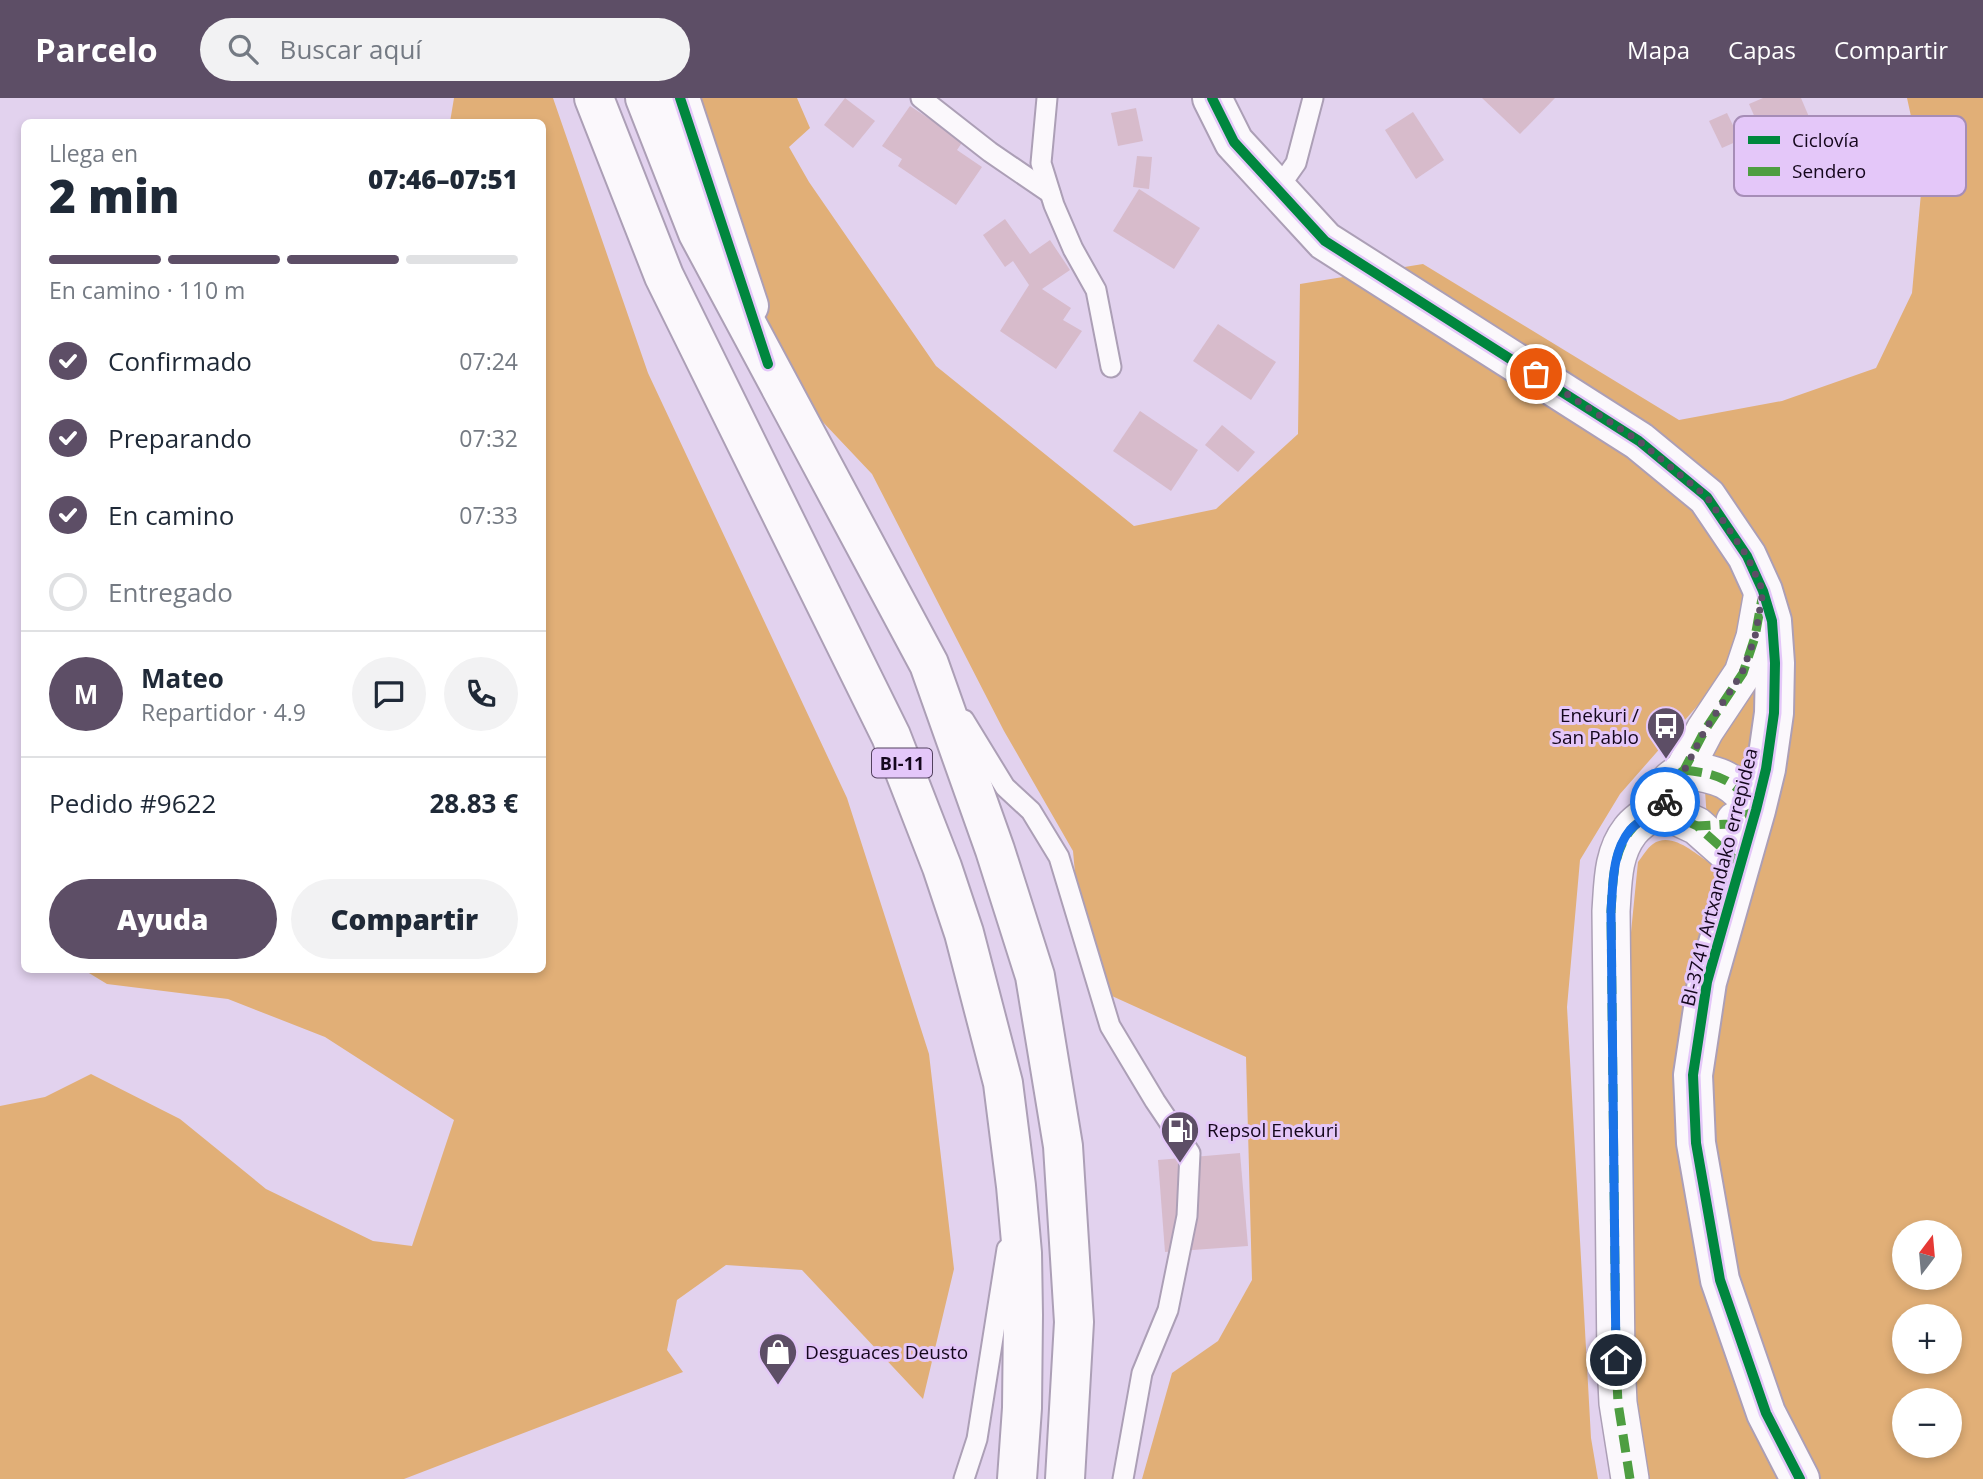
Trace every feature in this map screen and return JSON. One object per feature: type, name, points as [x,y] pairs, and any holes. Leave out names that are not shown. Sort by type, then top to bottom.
[{"type":"main road","name":"BI-11","points":[[594,98],[664,276],[891,736],[942,867],[964,933],[1003,1083],[1016,1186],[1022,1254],[1023,1315],[1022,1408],[1017,1479]]},
{"type":"main road","name":"BI-11","points":[[645,98],[698,233],[929,664],[999,863],[1035,976],[1063,1146],[1074,1322],[1065,1479]]},
{"type":"main road","points":[[680,98],[768,364]]},
{"type":"main road","name":"BI-3741 Artxandako errepidea","points":[[1212,98],[1234,142],[1325,241],[1639,441],[1707,497],[1747,556],[1763,591],[1772,621],[1775,663],[1774,713],[1766,769],[1707,982],[1693,1074],[1696,1143],[1720,1280],[1766,1413],[1800,1479]]},
{"type":"street","points":[[1740,864],[1697,826],[1680,818],[1665,804],[1664,789],[1684,771],[1705,730],[1742,673],[1755,637],[1763,591]]},
{"type":"street","points":[[1684,771],[1707,773],[1728,780],[1744,793],[1756,810],[1729,824],[1697,826]]},
{"type":"street","points":[[1630,1479],[1618,1403],[1616,1360],[1611,911],[1614,868],[1619,851],[1630,830],[1665,804]]},
{"type":"lane","points":[[921,98],[990,152],[1050,193]]},
{"type":"lane","points":[[1047,98],[1041,163],[1073,249],[1096,290],[1111,368]]},
{"type":"lane","points":[[1277,190],[1296,163],[1313,98]]},
{"type":"lane","points":[[929,664],[1005,787],[1031,811],[1059,858],[1110,1026],[1189,1153],[1187,1216],[1167,1310],[1142,1373],[1123,1479]]},
{"type":"lane","points":[[964,1479],[976,1439],[988,1376],[1016,1186]]},
{"type":"shaded area","points":[[454,98],[553,98],[648,373],[847,798],[929,1054],[954,1269],[923,1399],[802,1270],[726,1265],[677,1300],[667,1350],[683,1372],[404,1479],[0,1479],[0,1106],[45,1097],[91,1074],[180,1119],[266,1189],[373,1241],[412,1246],[454,1120],[325,1037],[228,999],[107,984],[89,973],[546,973],[546,119],[450,119]]},
{"type":"shaded area","points":[[680,98],[797,98],[810,128],[789,147],[809,182],[936,366],[1134,526],[1216,509],[1298,434],[1300,284],[1423,264],[1679,420],[1782,401],[1876,368],[1912,293],[1921,196],[1966,196],[1966,116],[1911,116],[1907,98],[1983,98],[1983,1479],[1649,1479],[1635,1385],[1616,1083],[1638,862],[1653,844],[1668,840],[1683,845],[1710,863],[1699,704],[1620,794],[1580,860],[1567,1007],[1591,1438],[1598,1479],[1142,1479],[1172,1373],[1218,1341],[1252,1280],[1246,1057],[1101,991],[1079,917],[1073,851],[1004,731],[872,474],[768,364]]},
{"type":"building","points":[[845,98],[875,121],[853,148],[824,125]]},
{"type":"building","points":[[1482,98],[1555,98],[1520,134]]},
{"type":"building","points":[[1763,98],[1801,98],[1809,116],[1754,116],[1749,104]]},
{"type":"building","points":[[910,106],[963,141],[957,150],[982,167],[956,205],[898,166],[902,159],[882,146]]},
{"type":"building","points":[[1136,108],[1143,141],[1118,146],[1111,113]]},
{"type":"building","points":[[1413,112],[1444,160],[1416,179],[1385,130]]},
{"type":"building","points":[[1727,113],[1734,128],[1734,143],[1722,148],[1709,121]]},
{"type":"building","points":[[1137,156],[1152,157],[1149,189],[1133,187]]},
{"type":"building","points":[[1139,189],[1200,228],[1174,269],[1113,231]]},
{"type":"building","points":[[1005,219],[1030,254],[1050,240],[1070,270],[1042,289],[1071,308],[1063,320],[1082,331],[1056,369],[1000,331],[1029,285],[1013,261],[1005,267],[983,235]]},
{"type":"building","points":[[1218,324],[1276,362],[1251,400],[1193,361]]},
{"type":"building","points":[[1140,411],[1198,450],[1171,491],[1113,451]]},
{"type":"building","points":[[1222,425],[1255,452],[1238,472],[1205,445]]},
{"type":"building","points":[[1240,1153],[1248,1246],[1165,1252],[1158,1160]]},
{"type":"marked path","points":[[1740,864],[1697,826],[1680,818],[1665,804],[1664,789],[1684,770],[1705,730],[1743,673],[1755,637],[1762,598]]},
{"type":"marked path","points":[[1684,770],[1726,780],[1741,792],[1756,810],[1729,824],[1697,826]]},
{"type":"marked path","points":[[1630,1479],[1618,1403],[1616,1361],[1611,911],[1614,870],[1624,840],[1637,823],[1665,804]]},
{"type":"cycle path","points":[[680,98],[768,364]]},
{"type":"cycle path","points":[[1212,98],[1234,142],[1325,241],[1639,441],[1707,497],[1747,556],[1763,591],[1772,621],[1775,663],[1774,713],[1766,769],[1707,982],[1693,1075],[1696,1143],[1720,1280],[1766,1413],[1800,1479]]},
{"type":"way so far","points":[[1536,374],[1639,441],[1707,497],[1747,556],[1763,591],[1755,637],[1742,673],[1705,730],[1684,771],[1664,789],[1665,802]]},
{"type":"place","name":"Enekuri / San Pablo","points":[[1666,760]]},
{"type":"place","name":"Repsol Enekuri","points":[[1180,1164]]},
{"type":"place","name":"Desguaces Deusto","points":[[778,1386]]},
{"type":"route","points":[[1616,1360],[1611,911],[1614,868],[1630,830],[1665,802]]}]
